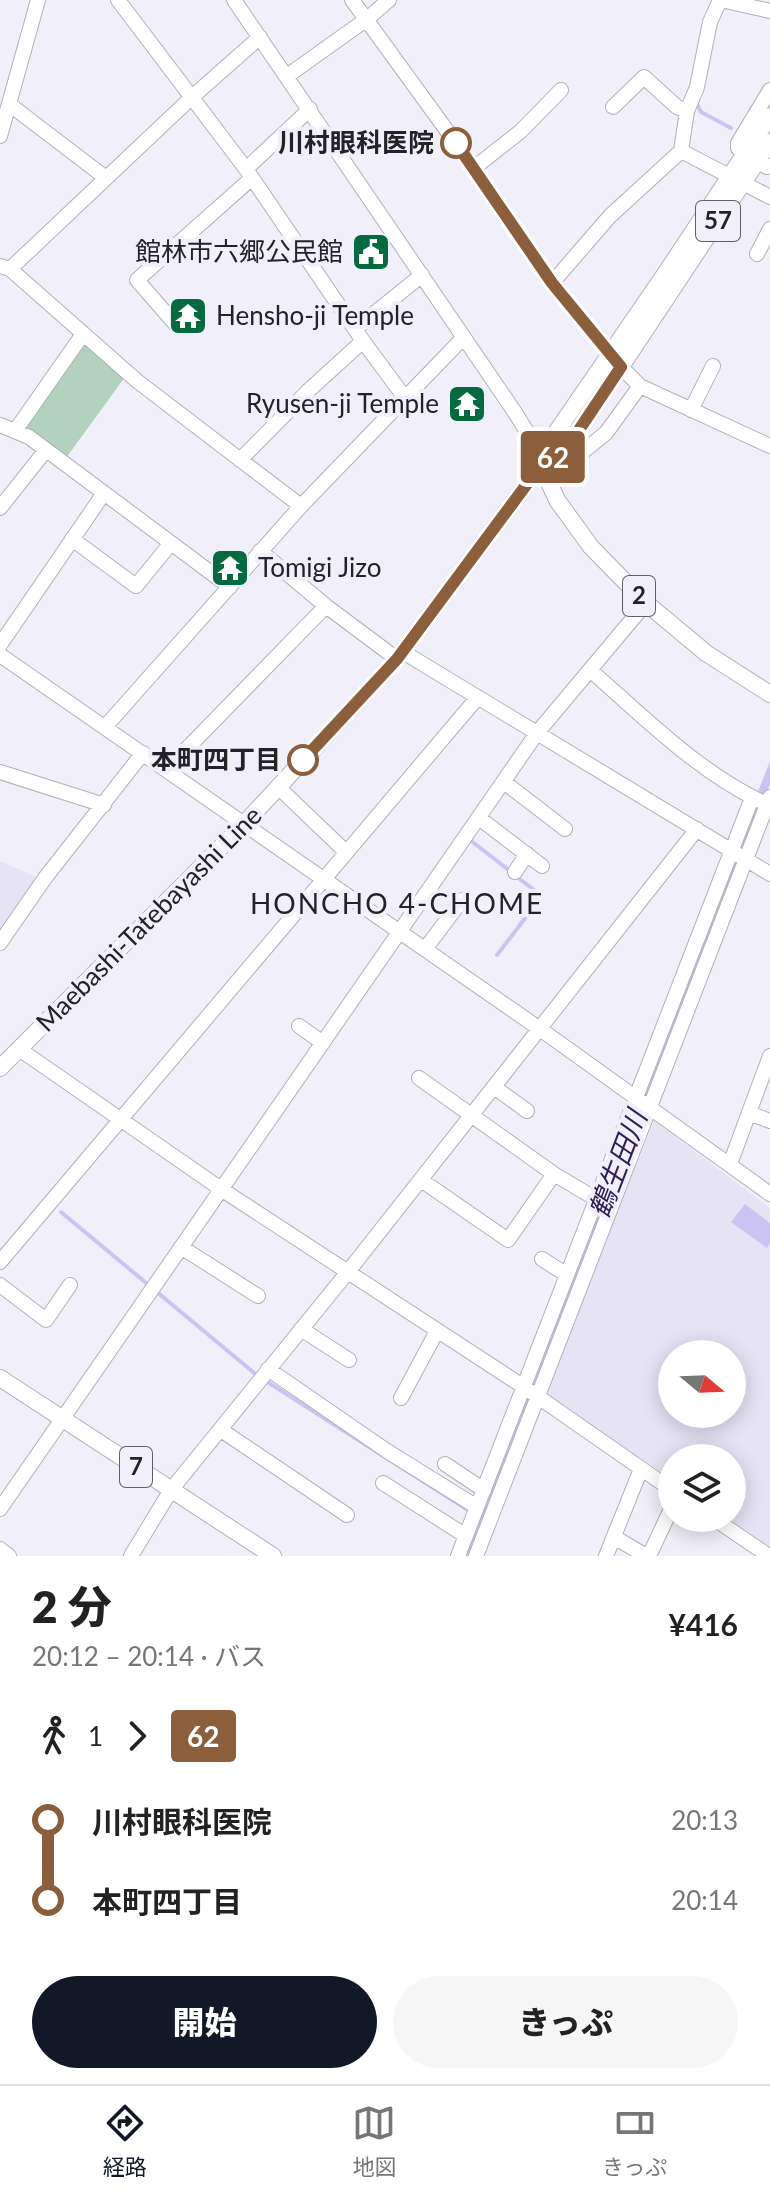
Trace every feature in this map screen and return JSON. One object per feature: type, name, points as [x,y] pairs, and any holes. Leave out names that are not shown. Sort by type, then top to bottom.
[{"type":"main road","name":"57","points":[[757,160],[770,116]]},
{"type":"main road","name":"57","points":[[541,465],[567,448],[616,360],[736,180],[770,142]]},
{"type":"main road","name":"57","points":[[541,465],[555,434],[616,360]]},
{"type":"main road","name":"2","points":[[541,465],[557,500],[591,547],[646,603],[706,653],[770,694]]},
{"type":"main road","name":"Maebashi-Tatebayashi Line","points":[[0,1068],[244,824],[400,655],[541,465]]},
{"type":"main road","name":"7","points":[[0,1378],[273,1556]]},
{"type":"street","points":[[0,136],[38,0]]},
{"type":"street","points":[[118,0],[249,173],[405,398]]},
{"type":"street","points":[[234,0],[464,337],[535,445],[541,465]]},
{"type":"street","points":[[352,0],[474,168],[552,283],[640,386],[691,410],[758,433],[770,446]]},
{"type":"street","points":[[287,76],[389,0]]},
{"type":"street","points":[[552,283],[610,216],[681,151],[687,111],[697,87],[710,22],[720,0],[770,11]]},
{"type":"street","points":[[260,37],[5,267],[137,381],[301,506]]},
{"type":"street","points":[[613,107],[644,77],[677,107],[687,111]]},
{"type":"street","points":[[474,168],[521,131],[561,90]]},
{"type":"street","points":[[757,160],[738,148],[738,143],[770,90]]},
{"type":"street","points":[[9,104],[106,178]]},
{"type":"street","points":[[177,326],[137,280],[249,173],[310,109]]},
{"type":"street","points":[[681,151],[770,197]]},
{"type":"street","points":[[757,254],[770,229]]},
{"type":"street","points":[[240,460],[308,391],[389,299],[422,275]]},
{"type":"street","points":[[15,431],[83,334]]},
{"type":"street","points":[[105,727],[301,506],[464,337]]},
{"type":"street","points":[[691,410],[713,366]]},
{"type":"street","points":[[567,448],[580,454],[606,433],[640,386]]},
{"type":"street","points":[[0,425],[29,437],[230,587]]},
{"type":"street","points":[[0,508],[46,450]]},
{"type":"street","points":[[0,645],[104,493]]},
{"type":"street","points":[[72,539],[136,586],[171,543]]},
{"type":"street","points":[[260,551],[326,606],[400,655],[478,697],[770,874]]},
{"type":"street","points":[[0,1508],[537,733],[646,603]]},
{"type":"street","points":[[166,770],[326,606]]},
{"type":"street","points":[[0,655],[540,1029],[770,1194]]},
{"type":"street","points":[[458,1556],[484,1490],[531,1392],[738,854],[763,802],[730,785],[655,727],[590,670]]},
{"type":"street","points":[[0,1262],[478,697]]},
{"type":"street","points":[[0,943],[45,878],[143,753]]},
{"type":"street","points":[[0,772],[104,805]]},
{"type":"street","points":[[504,782],[565,829]]},
{"type":"street","points":[[278,787],[346,852]]},
{"type":"street","points":[[479,818],[542,866]]},
{"type":"street","points":[[131,1556],[171,1490],[347,1273],[697,829]]},
{"type":"street","points":[[515,872],[527,854]]},
{"type":"street","points":[[425,949],[462,900]]},
{"type":"street","points":[[299,1026],[323,1043]]},
{"type":"street","points":[[19,1049],[221,1189],[531,1392],[658,1481]]},
{"type":"street","points":[[730,1164],[770,1056]]},
{"type":"street","points":[[419,1078],[554,1174],[596,1199]]},
{"type":"street","points":[[494,1087],[527,1111]]},
{"type":"street","points":[[476,1556],[567,1275],[596,1199],[641,1103]]},
{"type":"street","points":[[749,1113],[770,1121]]},
{"type":"street","points":[[421,1180],[508,1240],[554,1174]]},
{"type":"street","points":[[181,1247],[258,1296]]},
{"type":"street","points":[[542,1259],[567,1275]]},
{"type":"street","points":[[0,1285],[46,1320],[70,1285]]},
{"type":"street","points":[[301,1329],[349,1360]]},
{"type":"street","points":[[401,1398],[437,1331]]},
{"type":"street","points":[[268,1369],[387,1451],[477,1507]]},
{"type":"street","points":[[221,1430],[347,1515]]},
{"type":"street","points":[[445,1464],[484,1490]]},
{"type":"street","points":[[606,1556],[641,1469]]},
{"type":"street","points":[[383,1483],[466,1536]]},
{"type":"street","points":[[614,1537],[648,1556],[660,1532]]},
{"type":"street","points":[[734,1532],[769,1556]]},
{"type":"street","points":[[0,1549],[9,1556]]},
{"type":"shaded area","points":[[0,861],[36,877],[36,883],[0,933]]},
{"type":"shaded area","points":[[654,1121],[770,1208],[770,1546],[746,1530],[746,1444],[658,1444],[658,1470],[544,1393]]},
{"type":"green space","points":[[84,341],[125,377],[66,458],[25,427]]},
{"type":"water","name":"鶴生田川","points":[[770,761],[770,784],[472,1556],[462,1556]]},
{"type":"water","points":[[745,1204],[770,1223],[770,1244],[767,1248],[731,1222]]},
{"type":"waterway","points":[[696,102],[701,112],[731,128]]},
{"type":"waterway","points":[[470,840],[510,871]]},
{"type":"waterway","points":[[497,955],[542,896],[517,877]]},
{"type":"waterway","points":[[61,1212],[259,1377]]},
{"type":"waterway","points":[[266,1381],[471,1512]]},
{"type":"bus line","name":"62","points":[[303,760],[397,659],[541,465],[567,448],[621,367],[552,283],[456,143]]},
{"type":"place","name":"川村眼科医院","points":[[456,143]]},
{"type":"place","name":"館林市六郷公民館","points":[[371,252]]},
{"type":"place","name":"Hensho-ji Temple","points":[[188,316]]},
{"type":"place","name":"Ryusen-ji Temple","points":[[467,404]]},
{"type":"place","name":"Tomigi Jizo","points":[[230,568]]},
{"type":"place","name":"本町四丁目","points":[[303,760]]},
{"type":"district","name":"HONCHO 4-CHOME","points":[[397,904]]}]
